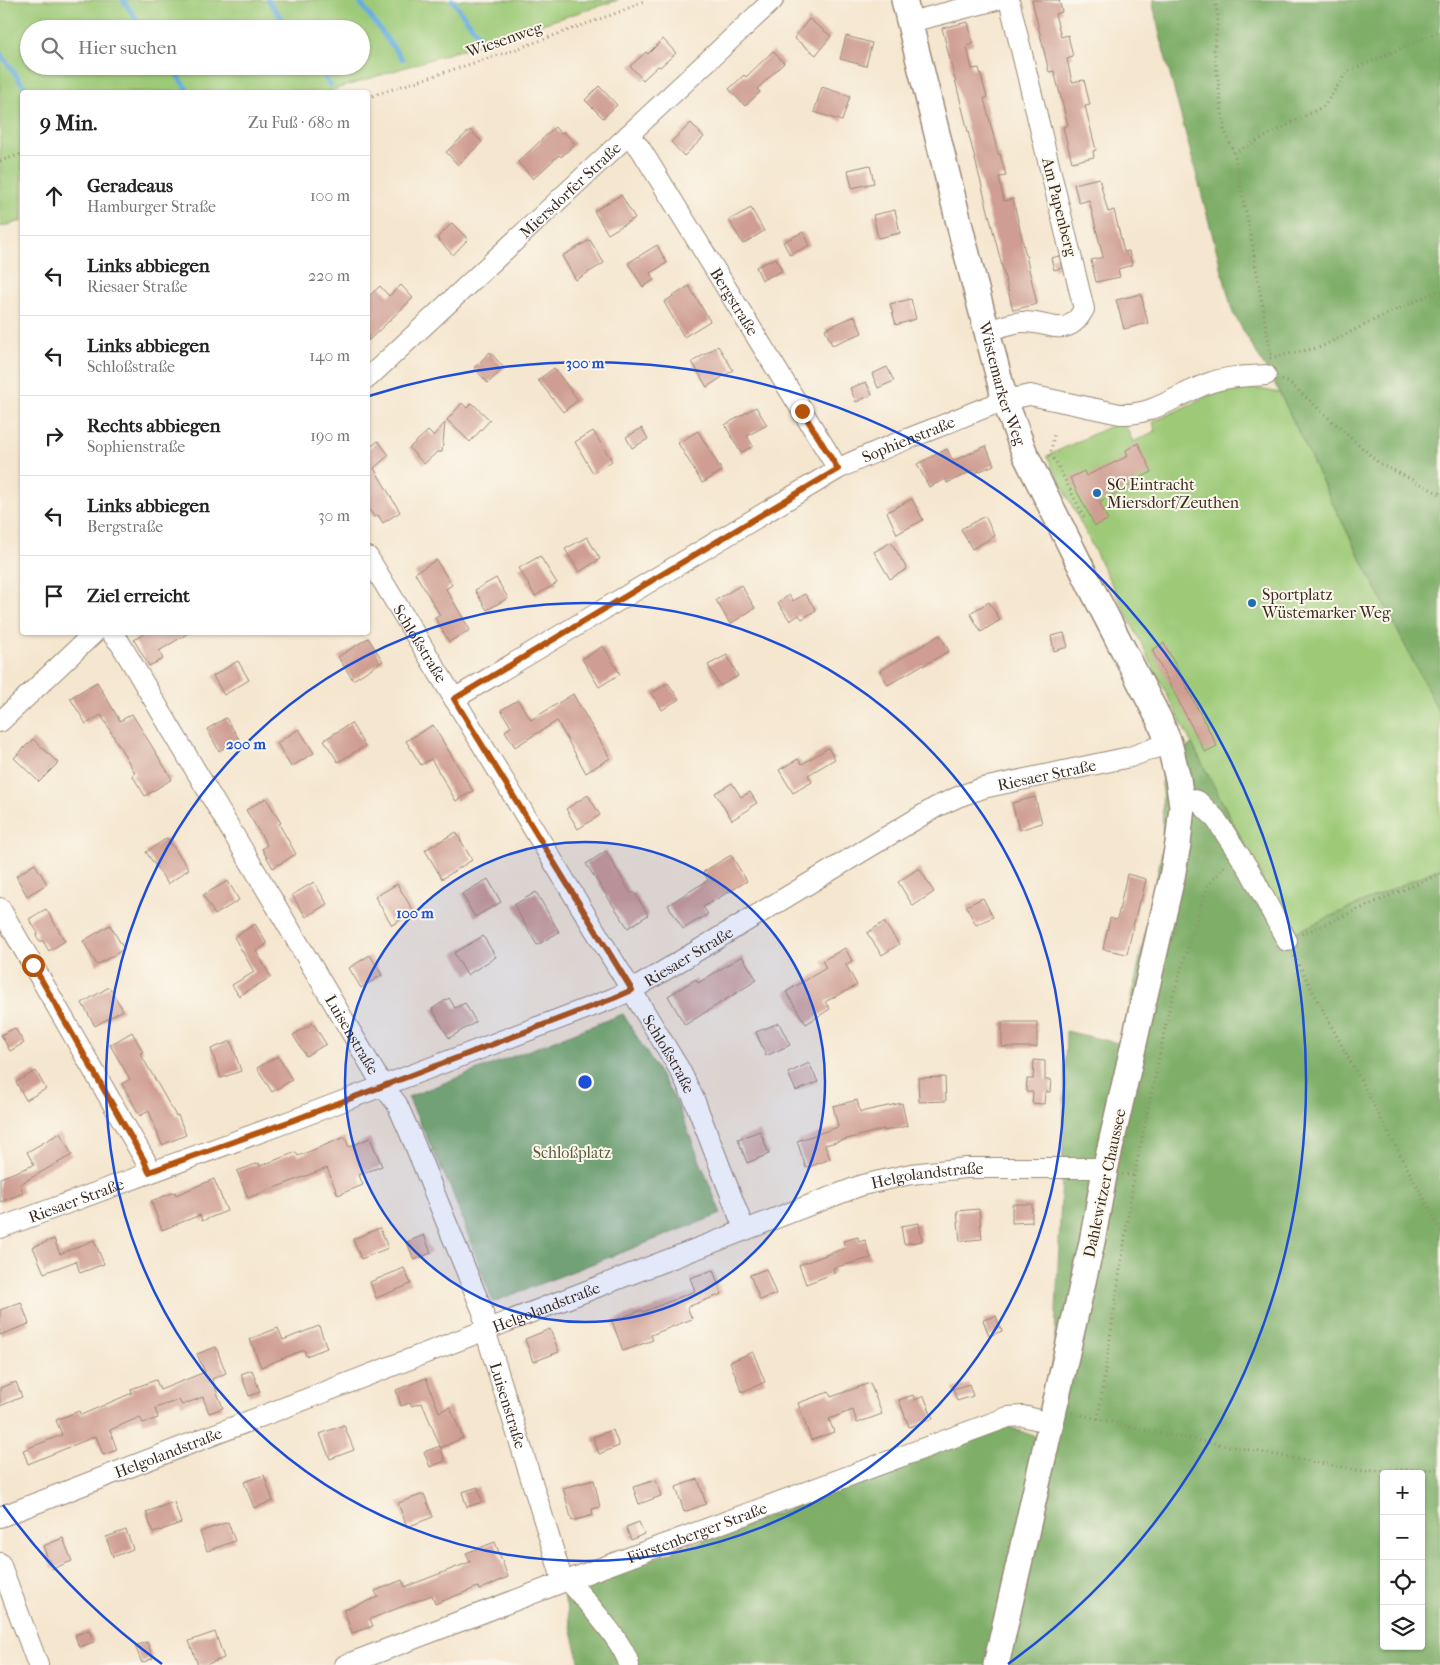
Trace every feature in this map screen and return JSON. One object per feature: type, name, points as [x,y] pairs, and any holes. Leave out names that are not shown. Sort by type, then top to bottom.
[{"type":"main road","name":"Wüstemarker Weg","points":[[907,11],[1005,401],[1025,454],[1092,589],[1160,718],[1169,743]]},
{"type":"main road","name":"Dahlewitzer Chaussee","points":[[996,1665],[1060,1417],[1092,1242],[1113,1172],[1172,877],[1182,806],[1178,779],[1169,743]]},
{"type":"street","name":"Miersdorfer Straße","points":[[370,376],[773,0]]},
{"type":"street","points":[[907,11],[996,0]]},
{"type":"street","name":"Am Papenberg","points":[[987,331],[1021,322],[1067,328],[1077,322],[1084,309],[1009,0]]},
{"type":"street","name":"Bergstraße","points":[[628,135],[640,148],[838,469]]},
{"type":"street","name":"Sophienstraße","points":[[454,699],[838,469],[863,456],[1005,401],[1030,395],[1132,415],[1162,405],[1211,382],[1232,378],[1268,366]]},
{"type":"street","name":"Schloßstraße","points":[[370,560],[680,1070],[694,1099],[744,1230]]},
{"type":"street","points":[[0,722],[92,635]]},
{"type":"street","name":"Luisenstraße","points":[[113,635],[120,643],[383,1086],[397,1104],[483,1312],[485,1330],[565,1581]]},
{"type":"street","name":"Riesaer Straße","points":[[0,1228],[149,1172],[269,1130],[632,990],[936,806],[952,799],[983,788],[1130,757],[1169,743]]},
{"type":"street","points":[[1180,796],[1198,801],[1215,818],[1237,850],[1287,941]]},
{"type":"street","points":[[0,908],[144,1160],[149,1172]]},
{"type":"street","name":"Helgolandstraße","points":[[0,1517],[862,1185],[911,1174],[966,1168],[1094,1168],[1113,1172]]},
{"type":"street","name":"Fürstenberger Straße","points":[[345,1665],[565,1581],[1008,1417],[1060,1417]]},
{"type":"street","points":[[0,1564],[38,1665]]},
{"type":"street","points":[[565,1581],[597,1614],[619,1644],[629,1665]]},
{"type":"path","name":"Wiesenweg","points":[[370,96],[511,51],[622,11],[646,0]]},
{"type":"path","points":[[1214,0],[1218,17],[1214,49],[1224,129],[1234,153],[1251,237],[1268,366],[1290,383],[1379,463],[1439,493],[1440,488]]},
{"type":"path","points":[[1234,153],[1324,106],[1347,72],[1440,31]]},
{"type":"path","points":[[1435,33],[1440,35]]},
{"type":"path","points":[[0,161],[20,155]]},
{"type":"path","points":[[1268,366],[1321,348],[1374,320],[1440,290]]},
{"type":"path","points":[[1050,456],[1054,434]]},
{"type":"path","points":[[1044,450],[1055,460],[1085,519]]},
{"type":"path","points":[[1098,1419],[1134,1176],[1170,1004],[1207,886],[1237,850]]},
{"type":"path","points":[[1440,874],[1287,941],[1440,1229]]},
{"type":"path","points":[[1113,1172],[1134,1176]]},
{"type":"path","points":[[1060,1417],[1098,1419],[1158,1434],[1363,1471],[1440,1468]]},
{"type":"green space","points":[[0,0],[618,0],[333,90],[20,90],[20,222],[0,227]]},
{"type":"green space","points":[[1152,0],[1440,0],[1440,714],[1330,498],[1280,393],[1233,313]]},
{"type":"green space","name":"Sportplatz Wüstemarker Weg","points":[[1233,384],[1280,393],[1330,498],[1440,714],[1440,868],[1291,934],[1192,744],[1047,456],[1123,420],[1133,442],[1155,431],[1153,422]]},
{"type":"green space","points":[[1192,744],[1291,934],[1440,868],[1440,1665],[580,1665],[563,1592],[1009,1427],[1037,1437],[1054,1357],[1066,1031],[1122,1044],[1163,848],[1162,764]]},
{"type":"green space","name":"Schloßplatz","points":[[623,1014],[676,1101],[721,1214],[493,1302],[451,1189],[408,1097]]},
{"type":"building","points":[[1032,0],[1059,0],[1062,12],[1055,14],[1061,37],[1068,35],[1073,57],[1067,59],[1072,82],[1084,80],[1090,105],[1085,106],[1096,150],[1093,151],[1094,157],[1072,162],[1063,127],[1068,125],[1054,71],[1049,72]]},
{"type":"building","points":[[809,19],[831,36],[816,55],[794,38]]},
{"type":"building","points":[[968,22],[973,44],[967,46],[972,69],[979,68],[987,98],[984,98],[998,154],[1000,154],[1006,176],[999,177],[1004,201],[1013,199],[1037,304],[1013,310],[942,28]]},
{"type":"building","points":[[846,36],[872,43],[866,66],[840,59]]},
{"type":"building","points":[[663,39],[676,53],[643,80],[630,66],[646,52],[648,54]]},
{"type":"building","points":[[773,51],[784,63],[757,89],[760,92],[745,106],[729,89],[744,75],[746,77]]},
{"type":"building","points":[[599,86],[617,105],[603,118],[585,100]]},
{"type":"building","points":[[822,87],[850,96],[842,121],[814,112]]},
{"type":"building","points":[[691,123],[704,137],[684,156],[671,142]]},
{"type":"building","points":[[555,127],[561,134],[564,132],[575,144],[561,157],[559,155],[533,179],[518,162]]},
{"type":"building","points":[[470,130],[482,142],[458,165],[446,152]]},
{"type":"building","points":[[870,165],[874,183],[852,188],[848,170]]},
{"type":"building","points":[[1099,178],[1108,212],[1114,210],[1124,252],[1129,251],[1132,265],[1118,269],[1120,277],[1096,282],[1091,260],[1103,257],[1089,200],[1079,203],[1074,184]]},
{"type":"building","points":[[621,195],[635,218],[608,234],[594,211]]},
{"type":"building","points":[[751,208],[764,231],[743,244],[729,220]]},
{"type":"building","points":[[895,210],[900,233],[878,238],[873,215]]},
{"type":"building","points":[[452,223],[468,239],[453,255],[437,238]]},
{"type":"building","points":[[803,232],[810,245],[790,255],[783,242]]},
{"type":"building","points":[[590,240],[604,263],[576,280],[562,256]]},
{"type":"building","points":[[657,245],[667,263],[650,273],[654,280],[643,287],[628,263]]},
{"type":"building","points":[[1059,256],[1062,268],[1054,270],[1051,258]]},
{"type":"building","points":[[776,258],[782,271],[762,280],[756,267]]},
{"type":"building","points":[[401,285],[413,298],[370,339],[370,295],[380,286],[389,296]]},
{"type":"building","points":[[689,286],[710,321],[684,337],[664,302]]},
{"type":"building","points":[[1141,294],[1148,323],[1124,329],[1116,300]]},
{"type":"building","points":[[911,299],[916,319],[896,325],[890,304]]},
{"type":"building","points":[[855,316],[862,333],[832,345],[825,329]]},
{"type":"building","points":[[718,346],[733,370],[707,387],[692,362]]},
{"type":"building","points":[[490,352],[504,368],[488,383],[474,368]]},
{"type":"building","points":[[887,367],[894,381],[878,388],[872,374]]},
{"type":"building","points":[[554,368],[578,400],[563,412],[538,380]]},
{"type":"building","points":[[866,382],[872,395],[856,402],[850,388]]},
{"type":"building","points":[[462,403],[467,408],[472,403],[490,420],[470,442],[447,420]]},
{"type":"building","points":[[756,407],[767,425],[747,436],[753,446],[741,453],[725,425]]},
{"type":"building","points":[[445,423],[442,452],[437,452],[424,464],[409,448],[428,431],[433,436]]},
{"type":"building","points":[[642,428],[648,439],[632,448],[626,437]]},
{"type":"building","points":[[593,431],[612,461],[593,473],[575,442]]},
{"type":"building","points":[[698,431],[722,471],[702,483],[678,443]]},
{"type":"building","points":[[378,441],[389,455],[374,468],[400,512],[383,523],[378,515],[374,517],[370,510],[370,447]]},
{"type":"building","name":"SC Eintracht Miersdorf/Zeuthen","points":[[1138,443],[1152,472],[1099,502],[1108,520],[1095,526],[1070,478],[1084,471],[1086,476],[1128,456],[1126,450]]},
{"type":"building","points":[[986,446],[994,465],[975,473],[974,470],[947,483],[946,479],[929,487],[917,464],[947,449],[953,461]]},
{"type":"building","points":[[912,499],[923,520],[897,534],[887,512]]},
{"type":"building","points":[[985,516],[995,536],[972,549],[961,529]]},
{"type":"building","points":[[587,537],[600,559],[579,572],[565,549]]},
{"type":"building","points":[[891,542],[907,569],[890,579],[874,552]]},
{"type":"building","points":[[540,556],[557,583],[535,596],[519,568]]},
{"type":"building","points":[[436,560],[452,585],[446,589],[470,630],[449,642],[435,618],[440,615],[415,573]]},
{"type":"building","points":[[496,578],[508,598],[487,610],[475,590]]},
{"type":"building","points":[[741,585],[755,608],[730,624],[716,600]]},
{"type":"building","points":[[805,594],[816,610],[802,619],[799,615],[790,621],[778,603],[789,595],[793,601]]},
{"type":"building","points":[[989,602],[1000,620],[981,632],[970,613]]},
{"type":"building","points":[[1064,633],[1068,647],[1054,651],[1051,636]]},
{"type":"building","points":[[142,635],[185,635],[159,651],[163,659],[149,666],[134,640]]},
{"type":"building","points":[[940,635],[949,651],[888,685],[880,671]]},
{"type":"building","points":[[368,638],[383,661],[353,680],[338,657]]},
{"type":"building","points":[[1164,643],[1217,746],[1205,752],[1152,650]]},
{"type":"building","points":[[603,646],[620,674],[599,687],[582,659]]},
{"type":"building","points":[[727,655],[738,676],[720,686],[708,665]]},
{"type":"building","points":[[238,661],[249,680],[224,695],[213,676]]},
{"type":"building","points":[[97,682],[120,721],[132,714],[172,779],[145,796],[132,775],[135,773],[101,715],[86,724],[70,698]]},
{"type":"building","points":[[668,683],[679,699],[662,710],[652,693]]},
{"type":"building","points":[[573,694],[610,758],[586,773],[557,721],[515,747],[505,731],[511,727],[501,710],[518,700],[531,720]]},
{"type":"building","points":[[226,718],[239,739],[219,751],[207,729]]},
{"type":"building","points":[[351,723],[365,746],[338,762],[324,740]]},
{"type":"building","points":[[433,725],[473,791],[456,801],[431,759],[421,765],[406,741]]},
{"type":"building","points":[[299,729],[314,753],[291,767],[277,743]]},
{"type":"building","points":[[33,739],[58,763],[39,782],[14,758]]},
{"type":"building","points":[[828,748],[835,759],[808,775],[812,782],[793,793],[779,770],[798,759],[802,764]]},
{"type":"building","points":[[732,783],[741,797],[750,792],[757,803],[732,820],[715,793]]},
{"type":"building","points":[[588,795],[600,815],[578,829],[566,809]]},
{"type":"building","points":[[1035,797],[1042,823],[1019,830],[1012,803]]},
{"type":"building","points":[[266,798],[296,854],[273,868],[262,849],[267,845],[246,810]]},
{"type":"building","points":[[456,832],[472,860],[442,879],[425,850]]},
{"type":"building","points":[[167,838],[189,869],[168,884],[146,852]]},
{"type":"building","points":[[606,851],[631,894],[634,892],[648,915],[628,928],[586,864]]},
{"type":"building","points":[[731,855],[747,881],[703,907],[708,914],[683,929],[668,905],[708,880],[703,872]]},
{"type":"building","points":[[35,864],[47,884],[27,896],[16,876]]},
{"type":"building","points":[[919,868],[934,892],[913,906],[898,882]]},
{"type":"building","points":[[1127,874],[1146,879],[1127,954],[1103,949],[1110,918],[1117,920]]},
{"type":"building","points":[[488,879],[501,902],[475,917],[462,894]]},
{"type":"building","points":[[228,881],[239,900],[215,915],[203,895]]},
{"type":"building","points":[[314,882],[327,904],[306,917],[292,895]]},
{"type":"building","points":[[397,884],[414,912],[392,925],[375,897]]},
{"type":"building","points":[[536,892],[559,932],[537,945],[514,905]]},
{"type":"building","points":[[983,898],[993,917],[976,925],[966,906]]},
{"type":"building","points":[[46,909],[65,941],[49,951],[43,941],[40,941],[36,936],[38,933],[29,919]]},
{"type":"building","points":[[884,922],[899,944],[882,955],[867,933]]},
{"type":"building","points":[[255,924],[267,944],[256,951],[271,977],[239,996],[232,985],[254,972],[234,937]]},
{"type":"building","points":[[110,925],[124,949],[97,965],[83,941]]},
{"type":"building","points":[[483,936],[496,957],[467,975],[454,953]]},
{"type":"building","points":[[845,948],[852,961],[846,965],[857,985],[825,1002],[830,1009],[806,1024],[786,992],[826,968],[822,961]]},
{"type":"building","points":[[370,955],[382,975],[361,988],[349,968]]},
{"type":"building","points":[[742,956],[757,980],[685,1025],[668,996],[696,979],[698,983]]},
{"type":"building","points":[[109,987],[123,1010],[95,1026],[82,1003]]},
{"type":"building","points":[[449,998],[455,1008],[465,1003],[476,1022],[449,1038],[432,1009]]},
{"type":"building","points":[[1002,1022],[1037,1022],[1037,1047],[1002,1047]]},
{"type":"building","points":[[313,1023],[326,1044],[306,1056],[293,1035]]},
{"type":"building","points":[[779,1023],[790,1045],[766,1056],[756,1032]]},
{"type":"building","points":[[15,1028],[24,1043],[10,1051],[1,1035]]},
{"type":"building","points":[[132,1032],[143,1052],[140,1053],[176,1116],[178,1115],[186,1135],[162,1145],[149,1111],[140,1116],[122,1084],[130,1079],[110,1045]]},
{"type":"building","points":[[231,1041],[241,1071],[221,1078],[211,1049]]},
{"type":"building","points":[[278,1056],[292,1080],[272,1092],[257,1068]]},
{"type":"building","points":[[1034,1060],[1045,1061],[1045,1080],[1051,1080],[1050,1092],[1045,1092],[1044,1104],[1032,1103],[1033,1092],[1026,1092],[1027,1079],[1033,1079]]},
{"type":"building","points":[[809,1063],[818,1082],[796,1091],[788,1073]]},
{"type":"building","points":[[36,1071],[46,1089],[26,1100],[16,1082]]},
{"type":"building","points":[[945,1077],[946,1101],[919,1102],[918,1078]]},
{"type":"building","points":[[857,1100],[860,1112],[902,1103],[907,1126],[884,1131],[884,1129],[825,1145],[830,1159],[806,1168],[797,1141],[838,1127],[833,1106]]},
{"type":"building","points":[[760,1131],[769,1154],[747,1163],[738,1139]]},
{"type":"building","points":[[60,1133],[72,1155],[20,1184],[23,1193],[0,1202],[0,1178],[34,1165],[27,1152]]},
{"type":"building","points":[[345,1137],[349,1147],[370,1138],[382,1166],[359,1175],[363,1185],[338,1195],[327,1168],[248,1198],[237,1171],[259,1163],[260,1166],[296,1152],[298,1156]]},
{"type":"building","points":[[214,1179],[227,1211],[202,1221],[200,1215],[162,1230],[151,1201],[175,1192],[176,1195]]},
{"type":"building","points":[[1012,1204],[1032,1204],[1032,1222],[1012,1223]]},
{"type":"building","points":[[979,1209],[982,1239],[960,1241],[957,1211]]},
{"type":"building","points":[[919,1223],[922,1241],[904,1244],[901,1226]]},
{"type":"building","points":[[380,1228],[388,1248],[361,1259],[353,1239]]},
{"type":"building","points":[[424,1235],[431,1253],[414,1260],[407,1242]]},
{"type":"building","points":[[858,1237],[859,1242],[865,1240],[871,1258],[833,1268],[835,1273],[806,1284],[799,1265],[845,1248],[843,1241]]},
{"type":"building","points":[[54,1239],[60,1254],[94,1240],[104,1264],[80,1273],[76,1261],[44,1273],[33,1247]]},
{"type":"building","points":[[404,1268],[411,1284],[376,1298],[370,1282]]},
{"type":"building","points":[[766,1269],[776,1294],[760,1300],[750,1275]]},
{"type":"building","points":[[713,1270],[722,1294],[687,1307],[692,1319],[651,1335],[653,1340],[623,1351],[612,1321],[642,1310],[643,1312],[695,1291],[690,1278]]},
{"type":"building","points":[[21,1302],[29,1324],[0,1335],[0,1310]]},
{"type":"building","points":[[996,1316],[1002,1331],[989,1336],[983,1320]]},
{"type":"building","points":[[319,1326],[327,1348],[306,1356],[304,1350],[261,1367],[250,1339],[278,1328],[283,1340]]},
{"type":"building","points":[[550,1329],[559,1352],[533,1362],[525,1339]]},
{"type":"building","points":[[216,1347],[226,1373],[212,1379],[223,1408],[209,1413],[203,1397],[182,1405],[179,1400],[155,1408],[158,1418],[143,1423],[140,1417],[110,1430],[117,1450],[103,1455],[96,1436],[28,1464],[23,1450],[62,1435],[56,1420],[79,1411],[81,1415],[132,1393],[131,1389],[156,1380],[160,1390],[205,1372],[197,1354]]},
{"type":"building","points":[[753,1352],[765,1382],[742,1392],[730,1362]]},
{"type":"building","points":[[252,1370],[260,1392],[249,1396],[241,1374]]},
{"type":"building","points":[[426,1378],[439,1412],[450,1407],[463,1438],[441,1448],[445,1461],[430,1467],[424,1452],[440,1446],[422,1403],[411,1406],[410,1403],[401,1406],[396,1390]]},
{"type":"building","points":[[16,1382],[22,1397],[0,1406],[0,1388]]},
{"type":"building","points":[[870,1383],[882,1414],[857,1423],[853,1410],[829,1419],[834,1432],[811,1440],[798,1403],[829,1392],[831,1397]]},
{"type":"building","points":[[969,1384],[973,1396],[957,1401],[953,1389]]},
{"type":"building","points":[[913,1395],[915,1400],[924,1396],[933,1419],[909,1427],[899,1400]]},
{"type":"building","points":[[344,1425],[354,1450],[330,1459],[320,1434]]},
{"type":"building","points":[[613,1430],[619,1446],[599,1454],[593,1437]]},
{"type":"building","points":[[264,1475],[273,1501],[254,1508],[244,1482]]},
{"type":"building","points":[[698,1479],[706,1504],[684,1512],[676,1487]]},
{"type":"building","points":[[594,1480],[600,1507],[592,1509],[593,1515],[572,1521],[563,1488]]},
{"type":"building","points":[[656,1480],[661,1496],[639,1504],[633,1487]]},
{"type":"building","points":[[478,1487],[482,1502],[467,1507],[462,1492]]},
{"type":"building","points":[[424,1494],[433,1517],[407,1527],[398,1503]]},
{"type":"building","points":[[174,1502],[181,1523],[153,1533],[146,1512]]},
{"type":"building","points":[[228,1522],[235,1541],[207,1551],[200,1532]]},
{"type":"building","points":[[639,1522],[644,1534],[631,1540],[626,1527]]},
{"type":"building","points":[[126,1530],[133,1549],[113,1557],[106,1537]]},
{"type":"building","points":[[63,1538],[72,1561],[52,1569],[43,1546]]},
{"type":"building","points":[[495,1542],[508,1577],[479,1590],[478,1587],[435,1604],[432,1595],[370,1619],[373,1626],[352,1633],[344,1610],[378,1597],[375,1591],[402,1580],[405,1587],[470,1562],[466,1553]]},
{"type":"building","points":[[89,1630],[94,1642],[79,1647],[75,1635]]},
{"type":"building","points":[[215,1632],[224,1658],[205,1665],[198,1665],[189,1641]]},
{"type":"building","points":[[147,1642],[153,1658],[142,1663],[135,1646]]},
{"type":"waterway","points":[[123,0],[137,20]]},
{"type":"waterway","points":[[268,0],[282,20]]},
{"type":"waterway","points":[[358,0],[402,59]]},
{"type":"waterway","points":[[452,0],[480,37]]},
{"type":"waterway","points":[[0,53],[27,90]]},
{"type":"waterway","points":[[177,75],[188,90]]},
{"type":"waterway","points":[[323,75],[330,85]]},
{"type":"place","name":"SC Eintracht Miersdorf/Zeuthen","points":[[1097,493]]},
{"type":"place","name":"Sportplatz Wüstemarker Weg","points":[[1252,603]]},
{"type":"route","points":[[33,965],[144,1160],[149,1172],[294,1120],[632,990],[454,699],[838,469],[802,411]]}]
